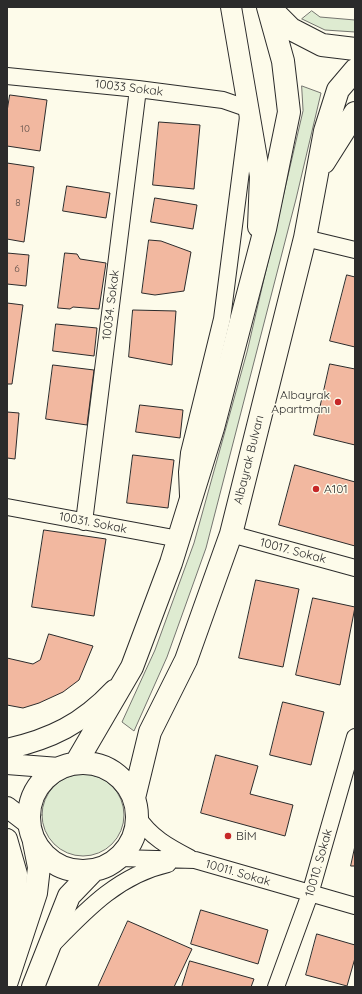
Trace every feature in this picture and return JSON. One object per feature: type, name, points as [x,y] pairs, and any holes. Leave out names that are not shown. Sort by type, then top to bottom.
[{"type":"main road","points":[[269,7],[291,30],[322,45],[355,49]]},
{"type":"main road","points":[[67,765],[132,667],[179,540],[214,428],[265,229],[289,112],[283,61],[269,7]]},
{"type":"main road","name":"Albayrak Bulvarı","points":[[136,807],[150,732],[186,660],[231,534],[305,238],[316,175],[332,103],[338,90],[355,70]]},
{"type":"main road","points":[[316,175],[355,113]]},
{"type":"main road","points":[[7,981],[16,957],[38,880],[39,867],[31,833],[29,807],[34,791],[45,777],[67,765],[93,763],[110,770],[125,782],[136,807],[134,835],[125,851],[111,863],[94,870],[75,871],[57,865],[44,855],[31,833]]},
{"type":"main road","points":[[33,987],[70,896],[94,870]]},
{"type":"street","points":[[231,7],[260,176],[255,267]]},
{"type":"street","name":"10033 Sokak","points":[[7,76],[138,89],[223,100],[249,109]]},
{"type":"street","name":"10034. Sokak","points":[[84,522],[138,89]]},
{"type":"street","points":[[190,503],[187,490],[189,453],[200,403],[222,319],[249,109]]},
{"type":"street","points":[[305,238],[355,250]]},
{"type":"street","points":[[222,319],[231,359]]},
{"type":"street","name":"10031. Sokak","points":[[7,507],[179,540]]},
{"type":"street","name":"10017. Sokak","points":[[231,534],[355,568]]},
{"type":"street","points":[[7,749],[36,742],[64,730],[84,718],[100,705],[132,667]]},
{"type":"street","name":"10010. Sokak","points":[[276,987],[310,894],[355,737]]},
{"type":"street","points":[[7,764],[67,765]]},
{"type":"street","points":[[7,806],[31,833]]},
{"type":"street","points":[[136,807],[143,826],[160,841],[195,860]]},
{"type":"street","points":[[7,840],[17,874],[16,957]]},
{"type":"street","name":"10011. Sokak","points":[[118,858],[195,860],[355,906]]},
{"type":"street","points":[[49,949],[100,897],[131,876],[156,867],[195,860]]},
{"type":"green space","points":[[312,11],[320,17],[355,20],[355,32],[325,30],[302,19]]},
{"type":"green space","points":[[302,86],[321,93],[296,199],[206,548],[167,657],[134,731],[122,722],[155,650],[194,543],[247,352],[303,111]]},
{"type":"green space","points":[[83,774],[99,777],[112,786],[121,799],[124,815],[121,831],[112,844],[99,853],[83,856],[67,853],[54,844],[45,831],[42,815],[45,799],[54,786],[67,777]]},
{"type":"building","points":[[10,95],[47,100],[40,151],[7,146],[7,112]]},
{"type":"building","points":[[159,122],[200,125],[194,189],[153,185]]},
{"type":"building","points":[[7,163],[34,167],[24,242],[7,239]]},
{"type":"building","points":[[67,186],[110,193],[106,218],[63,211]]},
{"type":"building","points":[[155,198],[197,205],[193,229],[151,222]]},
{"type":"building","points":[[149,240],[161,241],[191,252],[184,291],[155,295],[142,293]]},
{"type":"building","points":[[7,253],[29,255],[26,286],[7,284]]},
{"type":"building","points":[[65,253],[77,254],[80,259],[106,263],[99,309],[73,307],[70,309],[58,308]]},
{"type":"building","points":[[347,275],[355,277],[355,347],[330,341]]},
{"type":"building","points":[[7,303],[23,305],[12,384],[7,384]]},
{"type":"building","points":[[133,310],[176,311],[172,365],[129,357]]},
{"type":"building","points":[[56,324],[97,328],[94,356],[53,351]]},
{"type":"building","name":"Albayrak Apartmanı","points":[[330,364],[355,369],[355,445],[314,435]]},
{"type":"building","points":[[53,365],[94,370],[87,425],[46,419]]},
{"type":"building","points":[[140,405],[183,410],[180,438],[136,432]]},
{"type":"building","points":[[7,412],[19,413],[15,459],[7,458]]},
{"type":"building","points":[[133,455],[174,460],[168,508],[127,503]]},
{"type":"building","points":[[295,465],[355,482],[355,546],[279,525]]},
{"type":"building","points":[[44,530],[106,539],[94,616],[32,607]]},
{"type":"building","points":[[256,580],[299,589],[283,667],[239,658]]},
{"type":"building","points":[[313,598],[355,607],[340,685],[296,675]]},
{"type":"building","points":[[49,634],[93,646],[79,680],[63,692],[39,703],[23,708],[7,705],[7,658],[33,664],[40,660]]},
{"type":"building","points":[[283,702],[324,712],[311,765],[270,755]]},
{"type":"building","points":[[216,755],[258,766],[250,794],[293,805],[285,836],[201,813]]},
{"type":"building","points":[[355,846],[355,866],[351,866]]},
{"type":"building","points":[[201,910],[268,930],[258,964],[191,944]]},
{"type":"building","points":[[128,921],[192,949],[174,987],[98,987]]},
{"type":"building","points":[[317,934],[355,945],[355,958],[347,986],[306,975]]},
{"type":"building","points":[[190,961],[254,979],[251,987],[182,987]]},
{"type":"place","name":"Albayrak Apartmanı","points":[[338,402]]},
{"type":"place","name":"A101","points":[[316,489]]},
{"type":"place","name":"BİM","points":[[228,836]]}]
